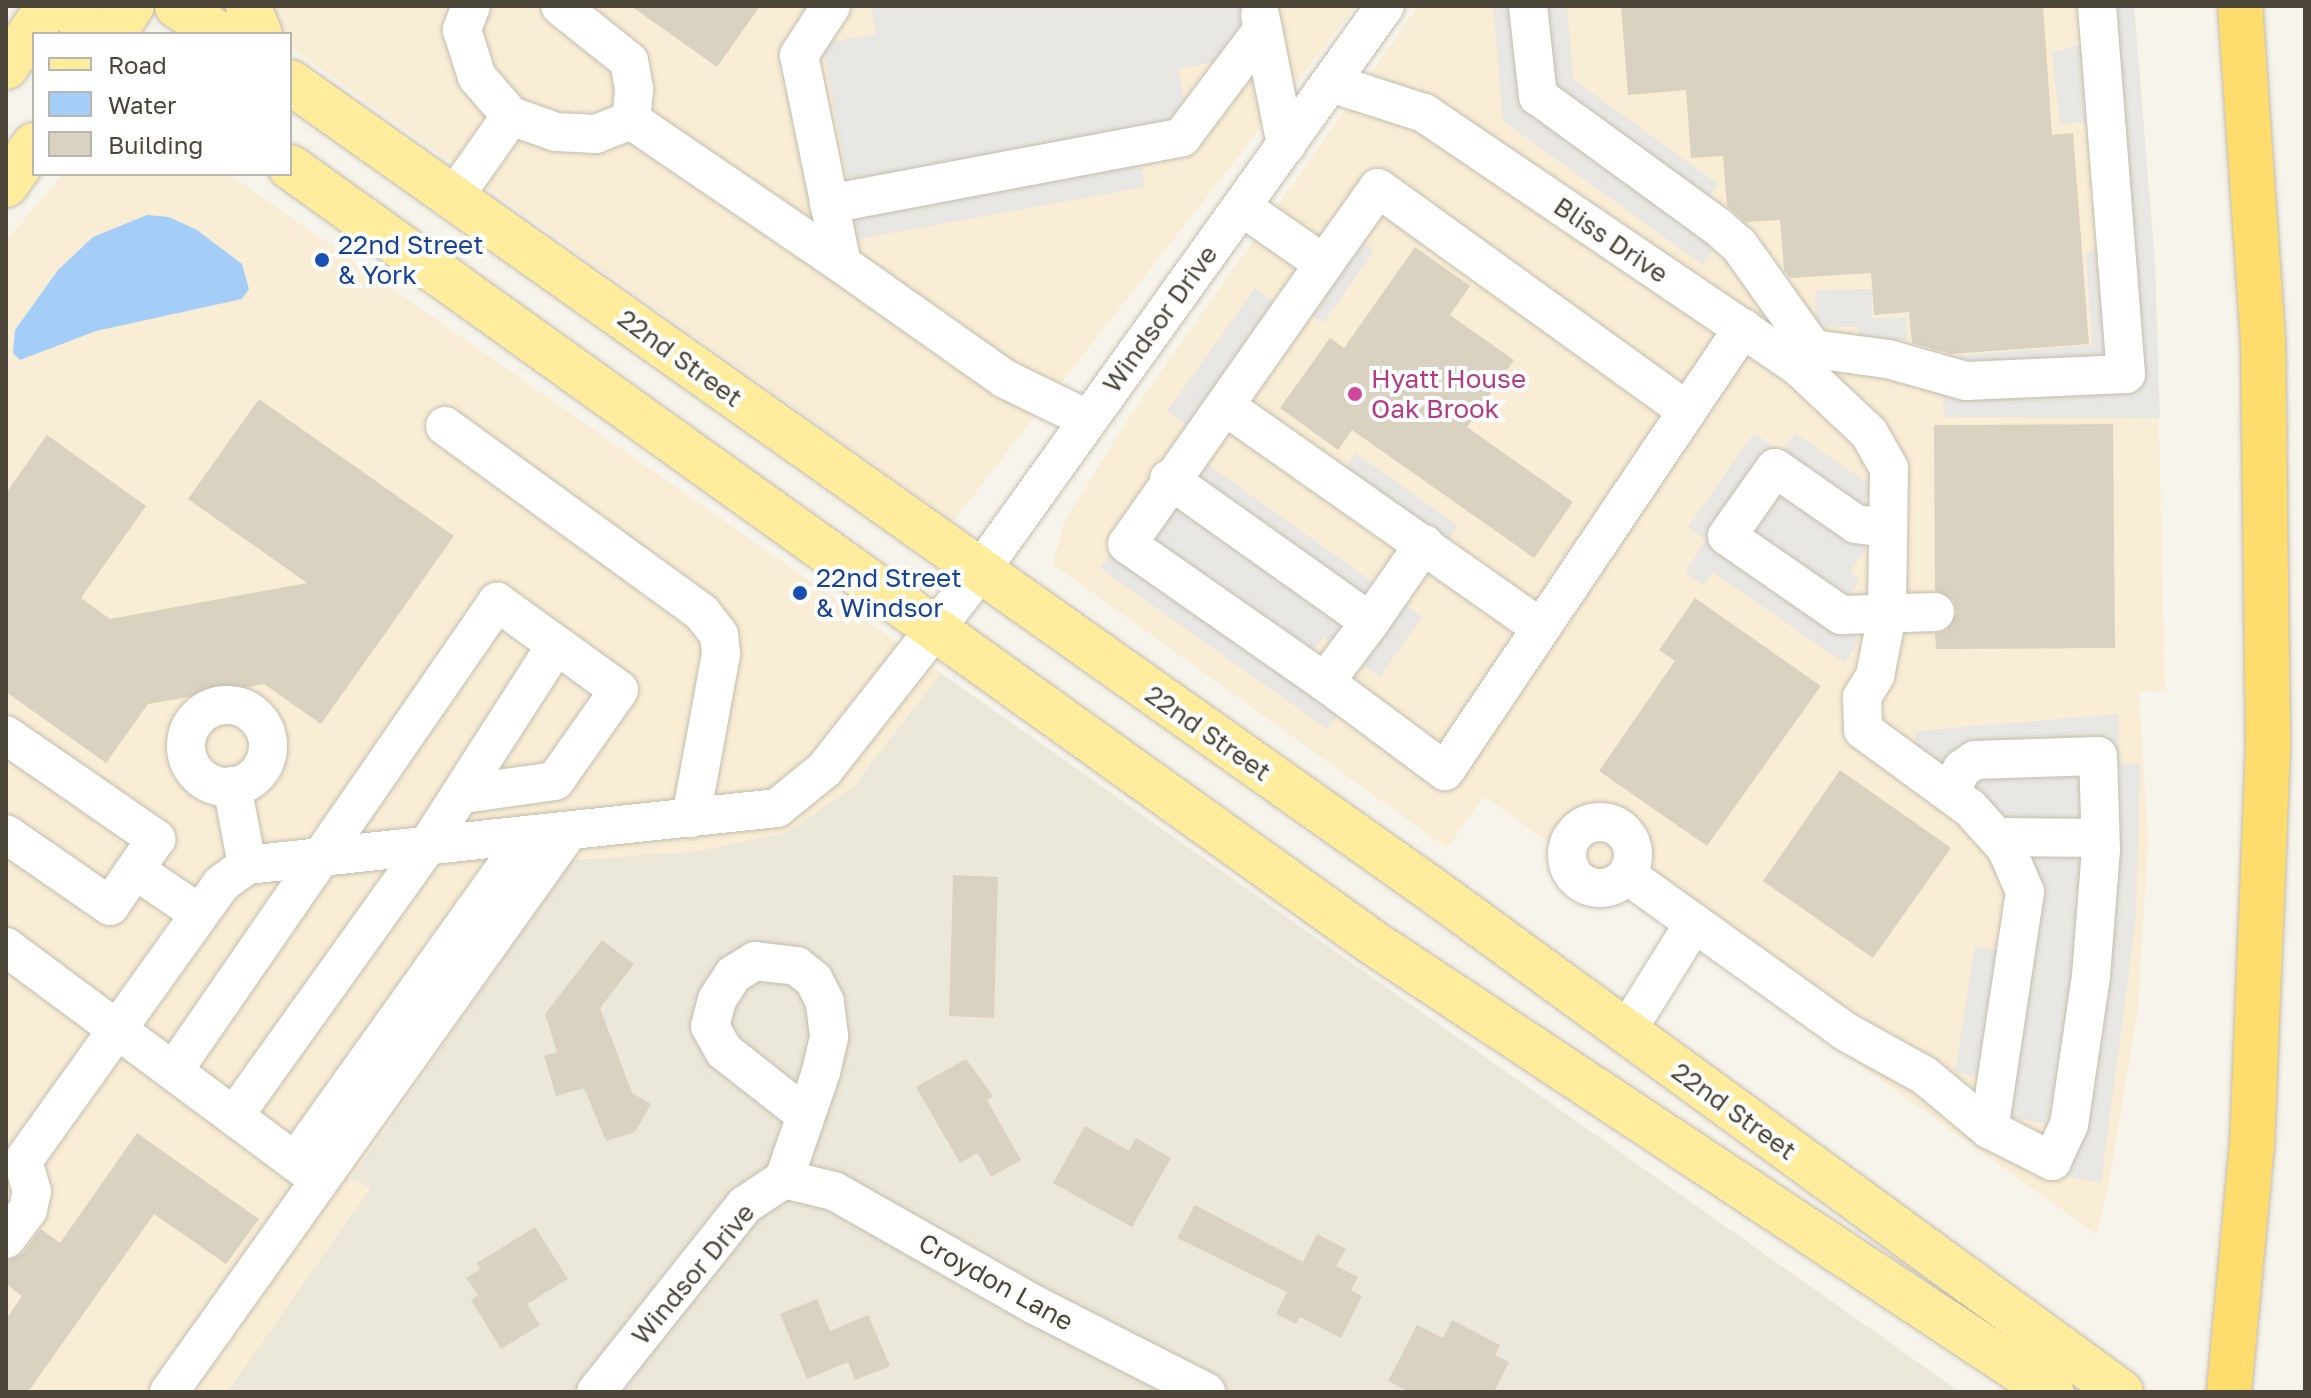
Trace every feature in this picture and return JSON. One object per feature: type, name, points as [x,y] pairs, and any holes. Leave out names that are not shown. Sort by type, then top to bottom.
[{"type":"highway","points":[[2229,1392],[2254,1118],[2268,746],[2263,341],[2240,6]]},
{"type":"main road","points":[[6,67],[49,6]]},
{"type":"main road","points":[[63,6],[98,32]]},
{"type":"main road","points":[[114,32],[132,6]]},
{"type":"main road","points":[[177,6],[216,32]]},
{"type":"main road","points":[[248,6],[259,32]]},
{"type":"main road","name":"22nd Street","points":[[292,83],[1626,1032],[2121,1392]]},
{"type":"main road","points":[[292,168],[1372,942],[2052,1392]]},
{"type":"street","points":[[471,6],[462,30],[477,77],[511,116],[556,132],[596,134],[631,120]]},
{"type":"street","points":[[560,6],[629,61],[634,89],[631,120]]},
{"type":"street","points":[[831,6],[799,55],[842,264]]},
{"type":"street","name":"Windsor Drive","points":[[247,865],[777,808],[824,770],[978,574],[1385,6]]},
{"type":"street","points":[[1528,6],[1538,96],[1739,245],[1807,359],[1888,359],[1966,381],[2126,374],[2097,6]]},
{"type":"street","points":[[829,204],[1182,137],[1260,18]]},
{"type":"street","points":[[1260,18],[1286,145]]},
{"type":"street","name":"Bliss Drive","points":[[1331,83],[1424,113],[1743,328],[1807,359],[1869,433],[1889,468],[1887,615],[1875,676],[1859,713],[1863,730],[1949,793],[1997,837]]},
{"type":"street","points":[[454,197],[511,116]]},
{"type":"street","points":[[631,120],[1005,379],[1087,419]]},
{"type":"street","points":[[1687,411],[1378,188],[1225,406],[1169,479],[1127,544],[1325,682],[1445,771],[1743,328]]},
{"type":"street","points":[[1242,207],[1324,264]]},
{"type":"street","points":[[1225,406],[1541,628]]},
{"type":"street","points":[[445,426],[702,613],[719,635],[721,654],[691,818]]},
{"type":"street","points":[[1887,528],[1856,524],[1775,468],[1727,536],[1841,615],[1935,612]]},
{"type":"street","points":[[1169,479],[1370,622]]},
{"type":"street","points":[[1325,682],[1424,544]]},
{"type":"street","points":[[174,1070],[497,602],[619,690],[555,781],[462,794]]},
{"type":"street","points":[[234,1116],[427,846],[556,645]]},
{"type":"street","points":[[6,735],[156,839],[110,906],[6,834]]},
{"type":"street","points":[[1627,875],[1846,1032],[1924,1075],[1989,1129],[2052,1161],[2069,1125],[2091,976],[2100,838],[2098,756],[1975,760],[1962,769],[1949,793]]},
{"type":"street","points":[[6,1239],[28,1210],[32,1191],[15,1161],[118,1028],[221,884],[247,865],[232,786]]},
{"type":"street","points":[[308,1171],[569,831]]},
{"type":"street","points":[[169,1392],[308,1171],[528,835]]},
{"type":"street","points":[[1989,1129],[2025,892],[1997,837],[2100,838]]},
{"type":"street","points":[[135,870],[200,914]]},
{"type":"street","points":[[1626,1032],[1694,923]]},
{"type":"street","points":[[6,947],[308,1171]]},
{"type":"street","points":[[784,1179],[804,1114]]},
{"type":"street","name":"Windsor Drive","points":[[596,1392],[745,1205],[784,1179]]},
{"type":"street","name":"Croydon Lane","points":[[784,1179],[834,1191],[1035,1305],[1206,1392]]},
{"type":"shaded area","points":[[266,6],[1356,6],[953,521],[293,49],[292,32],[283,32]]},
{"type":"shaded area","points":[[871,6],[1249,6],[1257,54],[1178,69],[1191,135],[1138,144],[1145,187],[859,239],[822,44],[876,34]]},
{"type":"shaded area","points":[[1418,6],[2134,6],[2155,265],[2165,690],[2139,692],[2148,839],[2138,1010],[2109,1184],[2096,1234],[1484,796],[1447,848],[1053,564],[1064,522],[1128,419]]},
{"type":"shaded area","points":[[1493,6],[1567,6],[1573,79],[1718,184],[1696,214],[1725,234],[1703,265],[1503,121]]},
{"type":"shaded area","points":[[2090,6],[2134,6],[2155,265],[2160,418],[1944,417],[1941,357],[2092,345],[2086,252],[2106,250],[2091,122],[2060,124],[2052,52],[2093,42]]},
{"type":"shaded area","points":[[61,176],[232,176],[941,673],[853,787],[786,833],[698,851],[572,860],[350,1179],[371,1188],[227,1392],[6,1392],[6,241]]},
{"type":"shaded area","points":[[1338,225],[1374,251],[1323,323],[1298,306],[1193,454],[1422,617],[1380,677],[1323,637],[1298,672],[1344,705],[1327,729],[1100,568],[1197,433],[1167,411],[1255,288],[1280,306]]},
{"type":"shaded area","points":[[1872,289],[1872,318],[1906,318],[1907,340],[1859,341],[1858,327],[1816,327],[1815,290]]},
{"type":"shaded area","points":[[1754,433],[1782,452],[1795,433],[1874,487],[1843,531],[1867,547],[1850,572],[1860,579],[1832,620],[1860,640],[1844,663],[1713,572],[1703,585],[1685,572],[1706,540],[1688,527]]},
{"type":"shaded area","points":[[1356,453],[1458,526],[1441,550],[1339,477]]},
{"type":"shaded area","points":[[941,673],[1960,1392],[227,1392],[370,1188],[350,1180],[572,860],[698,851],[853,787]]},
{"type":"shaded area","points":[[2118,714],[2119,763],[2140,764],[2136,918],[2101,1183],[2067,1176],[2070,1128],[1996,1115],[2000,1081],[1955,1072],[1975,947],[2024,953],[2029,848],[1916,760],[1915,731]]},
{"type":"water","points":[[147,215],[169,217],[197,230],[242,264],[249,289],[242,299],[96,331],[20,360],[13,353],[15,330],[58,270],[93,237]]},
{"type":"building","points":[[631,6],[760,6],[717,67]]},
{"type":"building","points":[[1621,6],[2043,6],[2052,135],[2073,133],[2089,344],[1951,354],[1912,343],[1909,312],[1874,315],[1871,273],[1790,278],[1784,270],[1780,220],[1746,222],[1727,206],[1723,156],[1691,158],[1686,90],[1628,95]]},
{"type":"building","name":"Hyatt House Oak Brook","points":[[1415,247],[1470,286],[1450,315],[1514,360],[1467,427],[1573,502],[1534,558],[1352,430],[1338,450],[1280,408],[1330,338],[1344,348]]},
{"type":"building","points":[[259,399],[454,536],[321,724],[264,684],[148,704],[106,763],[6,692],[6,493],[47,435],[146,506],[81,598],[110,619],[307,583],[188,499]]},
{"type":"building","points":[[2113,424],[2115,648],[1936,649],[1935,634],[1947,630],[1957,612],[1953,600],[1935,590],[1934,425]]},
{"type":"building","points":[[1695,598],[1821,686],[1707,846],[1599,771],[1675,661],[1659,650]]},
{"type":"building","points":[[1840,770],[1951,848],[1873,958],[1763,881]]},
{"type":"building","points":[[953,875],[998,877],[994,1018],[949,1016]]},
{"type":"building","points":[[602,940],[634,964],[600,1008],[632,1093],[651,1104],[635,1132],[606,1141],[584,1088],[556,1096],[544,1056],[557,1052],[545,1014]]},
{"type":"building","points":[[966,1059],[993,1096],[987,1100],[1021,1160],[991,1177],[978,1153],[960,1163],[916,1087]]},
{"type":"building","points":[[1085,1126],[1129,1151],[1136,1138],[1171,1158],[1132,1227],[1053,1183]]},
{"type":"building","points":[[137,1133],[259,1219],[226,1264],[154,1214],[28,1392],[6,1392],[6,1319],[22,1296],[6,1284],[6,1261],[23,1253],[41,1229],[60,1243]]},
{"type":"building","points":[[1195,1205],[1303,1262],[1317,1234],[1346,1249],[1336,1266],[1358,1277],[1351,1290],[1362,1296],[1341,1338],[1300,1317],[1296,1324],[1276,1314],[1287,1292],[1177,1238]]},
{"type":"building","points":[[535,1227],[568,1279],[527,1304],[540,1325],[501,1349],[471,1300],[478,1295],[466,1278],[480,1269],[477,1263]]},
{"type":"building","points":[[817,1299],[830,1331],[868,1315],[890,1366],[855,1380],[848,1362],[807,1379],[780,1314]]},
{"type":"building","points":[[1452,1320],[1500,1345],[1495,1355],[1509,1362],[1494,1392],[1410,1392],[1388,1381],[1417,1325],[1443,1338]]},
{"type":"place","name":"22nd Street & York","points":[[322,260]]},
{"type":"place","name":"Hyatt House Oak Brook","points":[[1355,394]]},
{"type":"place","name":"22nd Street & Windsor","points":[[800,593]]}]
